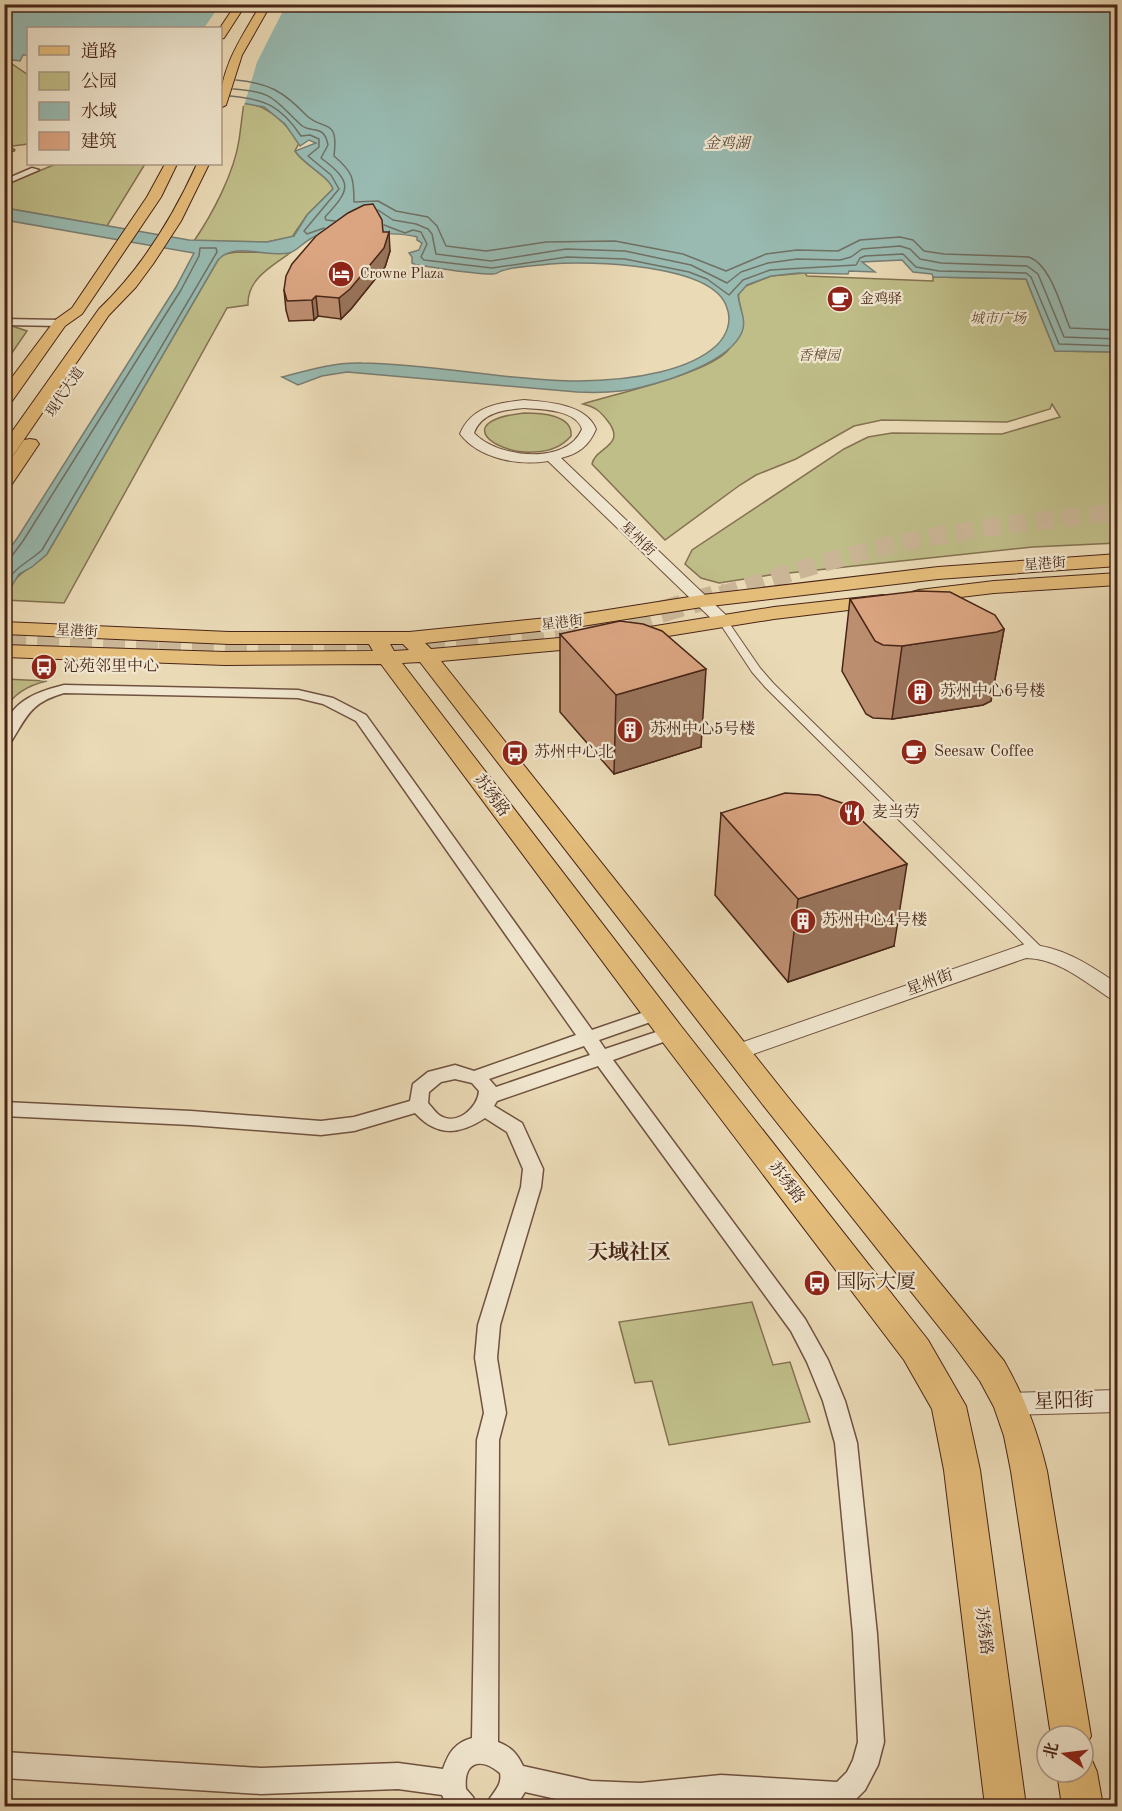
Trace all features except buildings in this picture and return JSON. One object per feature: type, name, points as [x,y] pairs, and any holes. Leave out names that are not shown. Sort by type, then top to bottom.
[{"type":"main road","points":[[222,33],[241,4]]},
{"type":"main road","points":[[222,99],[237,55],[266,4]]},
{"type":"main road","name":"现代大道","points":[[4,400],[60,323],[77,311],[154,197],[170,165]]},
{"type":"main road","name":"现代大道","points":[[4,456],[104,312],[120,299],[160,240],[194,184],[203,165]]},
{"type":"main road","name":"现代大道","points":[[4,483],[117,313],[120,299]]},
{"type":"main road","name":"现代大道","points":[[4,429],[80,322],[77,311]]},
{"type":"main road","name":"星港街","points":[[4,628],[399,647],[702,601],[938,573],[1118,560]]},
{"type":"main road","name":"星港街","points":[[4,651],[269,658],[399,647],[583,642],[774,613],[982,589],[1118,579]]},
{"type":"main road","points":[[399,647],[737,1052],[992,1371],[1010,1404],[1029,1471],[1069,1724]]},
{"type":"main road","name":"苏绣路","points":[[399,647],[664,1024],[916,1350],[949,1406],[962,1470],[1005,1806]]},
{"type":"main road","points":[[1079,1784],[1082,1806]]},
{"type":"street","points":[[4,183],[35,170]]},
{"type":"street","points":[[4,322],[60,323]]},
{"type":"street","points":[[524,404],[555,407],[580,417],[587,424],[589,431],[586,439],[572,449],[551,456],[517,457],[486,451],[472,443],[467,434],[469,424],[484,413],[496,408],[524,404]]},
{"type":"street","name":"星州街","points":[[551,456],[724,622]]},
{"type":"street","points":[[724,622],[756,670],[769,685],[1038,951]]},
{"type":"street","points":[[4,742],[21,710],[32,699],[64,689],[298,694],[328,701],[361,718],[602,1058],[798,1325],[817,1360],[834,1401],[847,1455],[865,1634],[871,1742],[865,1765],[856,1781],[844,1793],[833,1796],[721,1788],[640,1796],[591,1794],[513,1776]]},
{"type":"street","name":"星州街","points":[[737,1052],[1025,951],[1038,951],[1066,961],[1118,994]]},
{"type":"street","points":[[476,1077],[588,1038],[664,1024]]},
{"type":"street","points":[[487,1103],[488,1089],[476,1077],[455,1072],[435,1077],[420,1089],[419,1105],[429,1118],[449,1124],[470,1120],[487,1103],[602,1058],[664,1024]]},
{"type":"street","points":[[485,1749],[488,1440],[495,1413],[486,1358],[489,1325],[531,1187],[533,1169],[515,1128],[487,1103]]},
{"type":"street","points":[[4,1109],[191,1118],[321,1128],[354,1124],[419,1105]]},
{"type":"street","name":"星阳街","points":[[1010,1404],[1118,1401]]},
{"type":"street","points":[[464,1806],[456,1798],[452,1782],[458,1762],[475,1751],[485,1749],[504,1757],[510,1765],[513,1776],[510,1795],[499,1806]]},
{"type":"street","points":[[4,1765],[261,1781],[398,1776],[452,1782]]},
{"type":"green space","points":[[5,59],[27,74],[27,144],[5,147]]},
{"type":"green space","points":[[244,103],[261,107],[276,116],[299,143],[295,151],[331,184],[333,189],[307,215],[292,237],[267,242],[194,241],[215,205],[233,166]]},
{"type":"green space","points":[[54,165],[144,165],[107,226],[5,208],[4,185]]},
{"type":"green space","points":[[237,252],[290,253],[256,281],[251,288],[248,305],[227,308],[64,603],[5,600],[16,578],[47,554],[219,258],[225,254]]},
{"type":"green space","points":[[805,273],[807,276],[933,281],[933,277],[1026,279],[1055,351],[1117,352],[1117,543],[1033,547],[770,575],[719,583],[701,578],[685,564],[692,550],[844,449],[868,437],[892,433],[1002,434],[1060,417],[1052,404],[1050,409],[1007,422],[882,420],[854,426],[796,459],[756,475],[665,540],[592,464],[594,458],[612,441],[614,435],[613,429],[602,414],[583,404],[683,374],[719,358],[729,349],[736,330],[741,313],[739,297],[741,288],[771,276]]},
{"type":"green space","points":[[9,325],[27,331],[5,363],[5,330]]},
{"type":"green space","points":[[524,413],[546,414],[561,419],[567,423],[571,436],[555,448],[535,452],[515,451],[498,445],[487,436],[485,427],[497,419]]},
{"type":"green space","points":[[5,679],[47,681],[23,690],[5,709]]},
{"type":"green space","points":[[752,1302],[773,1365],[790,1362],[810,1422],[669,1445],[652,1381],[635,1383],[619,1322]]},
{"type":"water","name":"金鸡湖","points":[[5,5],[1117,5],[1117,352],[1055,351],[1026,279],[933,277],[932,274],[913,272],[902,260],[862,262],[875,272],[798,273],[771,276],[747,285],[738,295],[743,318],[742,332],[725,352],[698,368],[634,389],[577,392],[347,372],[322,376],[298,385],[282,377],[322,367],[352,363],[437,368],[548,380],[623,379],[668,370],[704,355],[723,337],[728,328],[728,313],[717,293],[699,282],[648,268],[568,263],[519,267],[493,274],[416,265],[412,263],[409,253],[419,250],[422,243],[417,240],[417,237],[409,235],[367,233],[325,235],[312,238],[289,253],[233,252],[225,254],[218,260],[47,554],[32,567],[19,574],[5,597],[5,555],[176,287],[194,253],[5,220],[5,208],[189,240],[267,242],[294,236],[307,215],[333,189],[327,180],[295,151],[316,143],[309,140],[300,146],[285,124],[264,107],[242,103],[222,35],[222,27],[27,27],[27,55],[23,55],[20,61],[5,59]]},
{"type":"pier","points":[[220,5],[286,5],[257,62],[244,106],[222,105],[222,27],[205,27]]},
{"type":"tunnel","points":[[721,595],[833,560],[901,543],[1036,521],[1118,512]]},
{"type":"tunnel","points":[[597,630],[726,593]]},
{"type":"tunnel","points":[[159,641],[270,645],[431,642],[540,630],[595,621]]},
{"type":"tunnel","points":[[4,643],[175,651]]},
{"type":"place","name":"Crowne Plaza","points":[[341,274]]},
{"type":"place","name":"金鸡驿","points":[[840,299]]},
{"type":"place","name":"沁苑邻里中心","points":[[44,667]]},
{"type":"place","name":"苏州中心6号楼","points":[[920,692]]},
{"type":"place","name":"苏州中心5号楼","points":[[630,730]]},
{"type":"place","name":"Seesaw Coffee","points":[[914,752]]},
{"type":"place","name":"苏州中心北","points":[[515,753]]},
{"type":"place","name":"麦当劳","points":[[852,813]]},
{"type":"place","name":"苏州中心4号楼","points":[[803,921]]},
{"type":"place","name":"国际大厦","points":[[817,1283]]},
{"type":"district","name":"天域社区","points":[[629,1253]]},
{"type":"park label","name":"城市广场","points":[[998,319]]},
{"type":"park label","name":"香樟园","points":[[819,356]]}]
